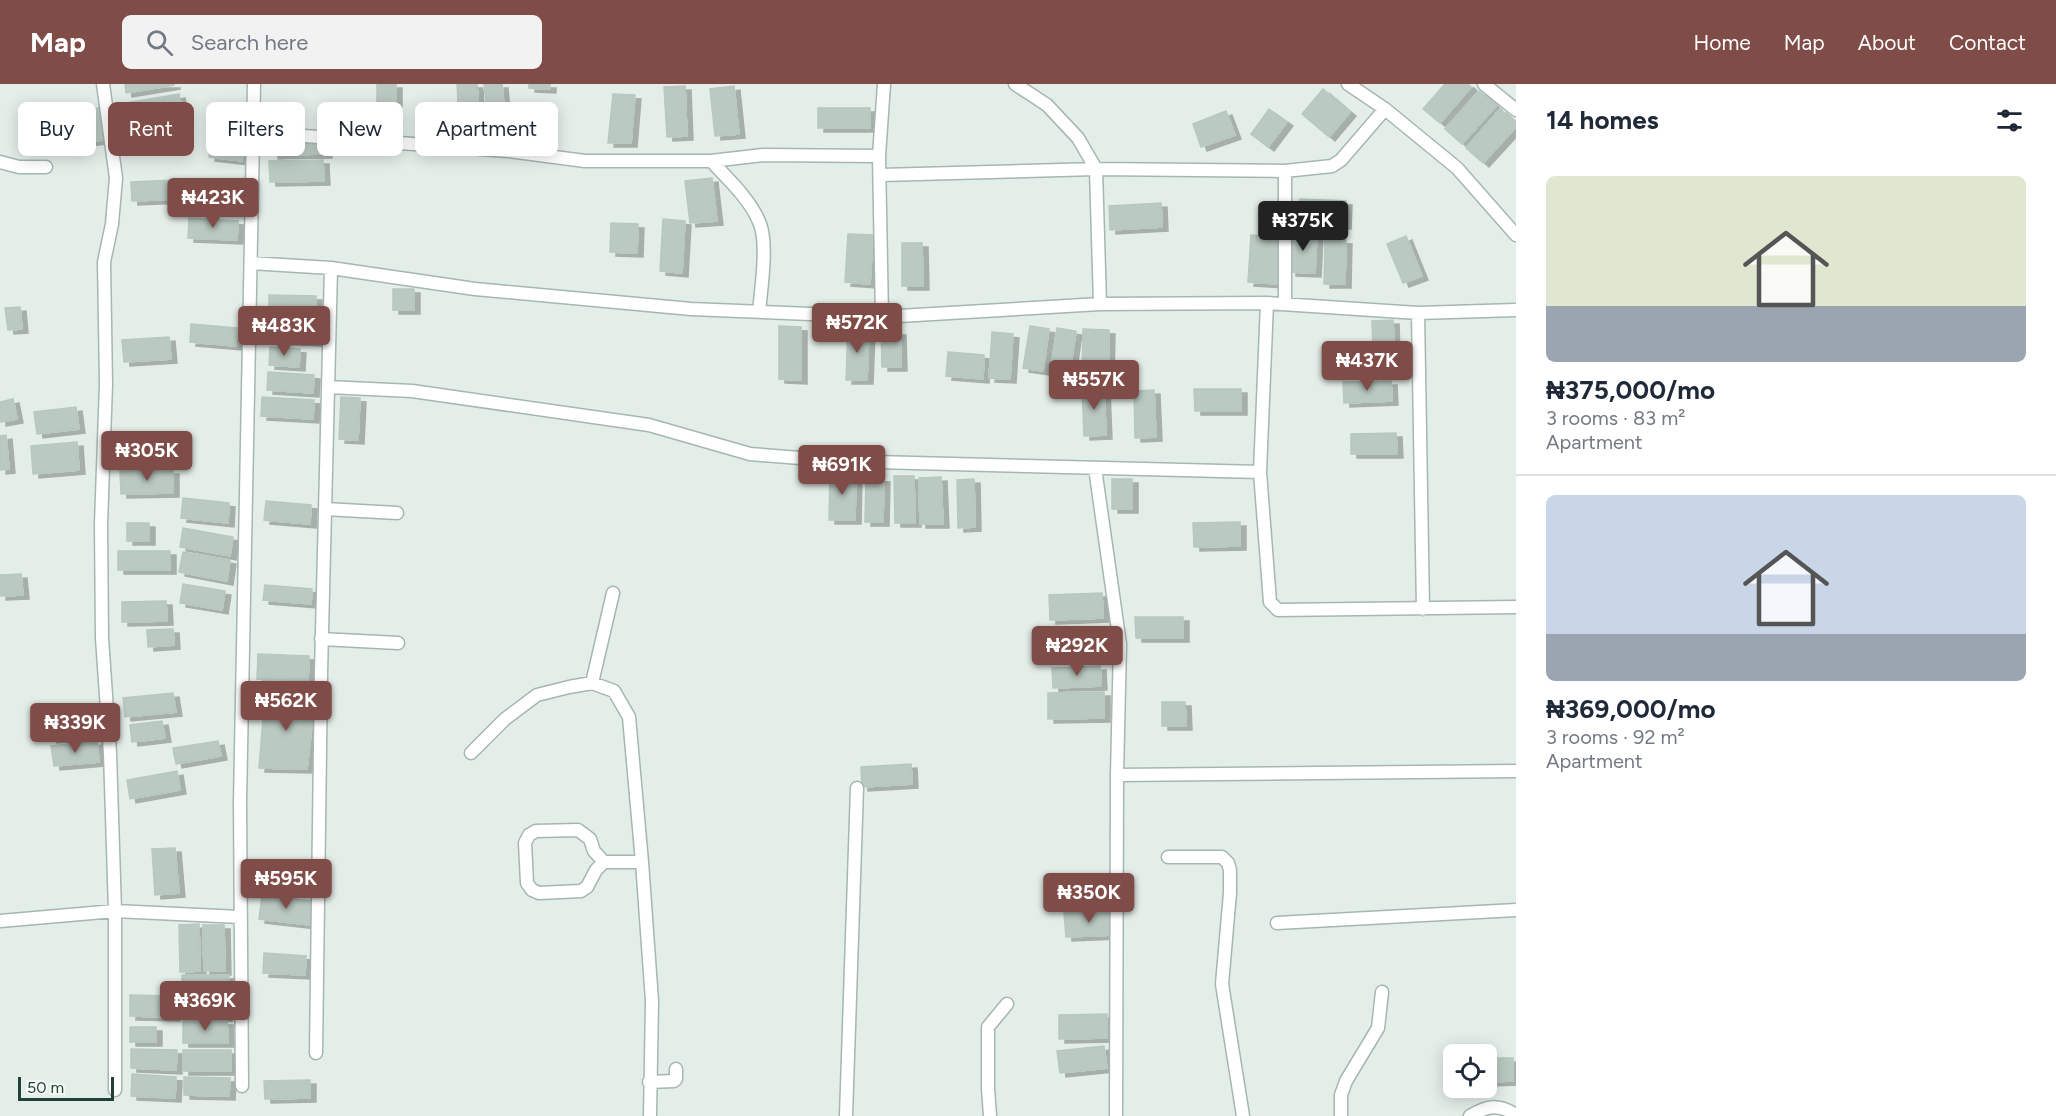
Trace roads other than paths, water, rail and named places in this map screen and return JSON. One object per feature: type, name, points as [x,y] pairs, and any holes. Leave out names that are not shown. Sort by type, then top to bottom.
[{"type":"street","points":[[103,84],[116,178],[112,224],[104,262],[106,384],[100,524],[102,638],[110,753],[115,911],[115,1090]]},
{"type":"street","points":[[253,102],[254,84]]},
{"type":"street","points":[[882,317],[879,156],[884,84]]},
{"type":"street","points":[[1015,84],[1047,105],[1078,138],[1096,169],[1100,304]]},
{"type":"street","points":[[1348,84],[1385,109],[1457,168],[1516,234]]},
{"type":"street","points":[[1484,84],[1516,110]]},
{"type":"street","points":[[881,175],[1096,169],[1285,171],[1332,166],[1341,160],[1385,109]]},
{"type":"street","points":[[305,136],[508,151],[585,161],[711,161],[763,154],[879,156]]},
{"type":"street","points":[[242,1086],[240,802],[252,156]]},
{"type":"street","points":[[711,161],[741,194],[760,222],[763,237],[759,312]]},
{"type":"street","points":[[0,162],[19,167],[46,167]]},
{"type":"street","points":[[1285,171],[1285,304]]},
{"type":"street","points":[[251,263],[330,268],[475,289],[691,309],[882,317],[1100,304],[1267,303],[1418,313],[1516,310]]},
{"type":"street","points":[[316,1053],[321,639],[330,268]]},
{"type":"street","points":[[1267,303],[1260,472],[1270,602],[1273,606],[1278,610],[1516,607]]},
{"type":"street","points":[[1418,313],[1423,609]]},
{"type":"street","points":[[328,387],[412,390],[649,425],[750,454],[838,461],[1260,472]]},
{"type":"street","points":[[1095,468],[1120,644],[1117,775],[1116,1116]]},
{"type":"street","points":[[325,509],[397,513]]},
{"type":"street","points":[[592,682],[613,593]]},
{"type":"street","points":[[321,639],[398,643]]},
{"type":"street","points":[[471,753],[505,719],[537,695],[592,682],[614,691],[629,717],[652,1001],[650,1116]]},
{"type":"street","points":[[1117,775],[1516,771]]},
{"type":"street","points":[[846,1116],[857,788]]},
{"type":"street","points":[[604,862],[594,850],[590,838],[578,830],[536,831],[529,835],[525,843],[527,883],[532,890],[539,893],[580,891],[587,887],[596,870],[604,862],[642,862]]},
{"type":"street","points":[[1168,857],[1222,857],[1228,863],[1230,893],[1222,984],[1243,1116]]},
{"type":"street","points":[[1277,923],[1516,910]]},
{"type":"street","points":[[0,921],[115,911],[240,917]]},
{"type":"street","points":[[1341,1116],[1341,1095],[1346,1081],[1378,1028],[1382,992]]},
{"type":"street","points":[[990,1116],[988,1027],[1007,1004]]},
{"type":"street","points":[[650,1082],[674,1081],[676,1069]]},
{"type":"street","points":[[1470,1116],[1484,1108],[1499,1107],[1516,1115]]}]
